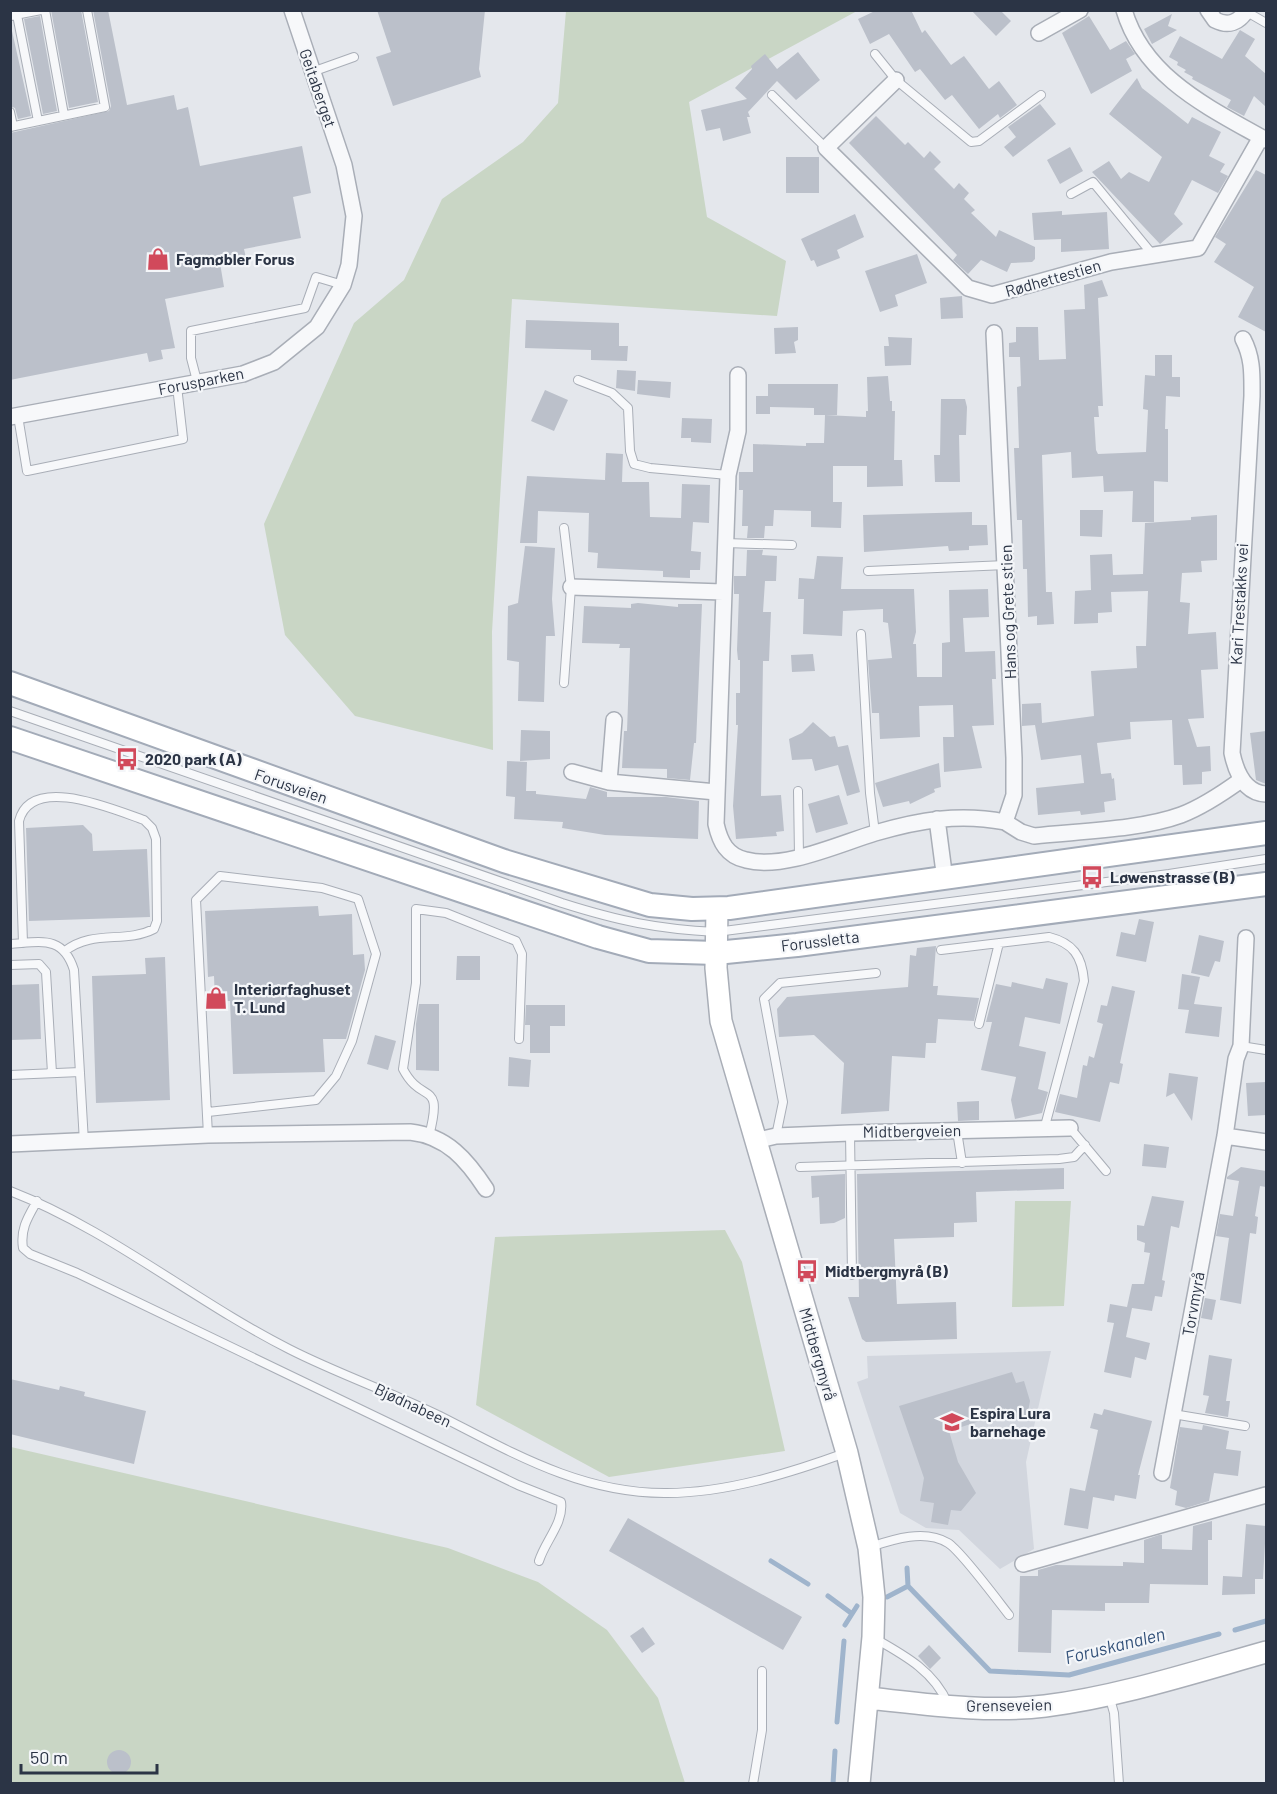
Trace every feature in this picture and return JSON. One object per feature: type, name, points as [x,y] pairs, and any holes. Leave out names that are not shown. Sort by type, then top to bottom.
[{"type":"main road","name":"Forusveien","points":[[10,683],[128,723],[235,766],[504,861],[650,905],[717,909]]},
{"type":"main road","name":"Forussletta","points":[[10,738],[626,946],[666,953],[716,942],[797,945],[1266,884]]},
{"type":"main road","points":[[717,909],[945,880],[1030,864],[1266,833]]},
{"type":"street","name":"Geitaberget","points":[[292,10],[344,165]]},
{"type":"street","points":[[1039,33],[1080,10]]},
{"type":"street","points":[[1124,10],[1141,47],[1169,80],[1186,94],[1264,138]]},
{"type":"street","points":[[1208,10],[1215,20],[1221,23],[1239,20],[1247,11]]},
{"type":"street","points":[[826,148],[896,80]]},
{"type":"street","name":"Rødhettestien","points":[[826,148],[968,288],[992,295],[1111,262],[1198,249],[1264,138]]},
{"type":"street","name":"Forusparken","points":[[14,417],[243,374],[274,362],[317,327],[343,285],[349,265],[354,216],[344,165]]},
{"type":"street","name":"Hans og Grete stien","points":[[994,333],[1006,565],[1014,795],[1005,822]]},
{"type":"street","name":"Kari Trestakks vei","points":[[1241,780],[1232,753],[1233,709],[1259,397],[1243,339]]},
{"type":"street","points":[[738,375],[738,431],[728,474],[716,792],[718,833],[731,854],[756,862],[799,856],[875,833],[937,819],[975,816],[1005,822],[1021,832],[1034,836],[1161,821],[1183,814],[1241,780],[1251,789],[1266,794]]},
{"type":"street","points":[[571,587],[723,592]]},
{"type":"street","points":[[609,782],[614,720]]},
{"type":"street","points":[[572,772],[609,782],[716,792]]},
{"type":"street","points":[[937,819],[945,880]]},
{"type":"street","name":"Midtbergmyrå","points":[[717,909],[717,991],[722,1021],[766,1139],[847,1453],[869,1548],[874,1597],[868,1698]]},
{"type":"street","name":"Torvmyrå","points":[[1162,1473],[1225,1136],[1231,1086],[1241,1046],[1246,938]]},
{"type":"street","name":"Midtbergveien","points":[[766,1139],[850,1133],[957,1131],[1045,1126],[1070,1128]]},
{"type":"street","points":[[10,1144],[208,1135],[410,1132],[429,1136],[450,1146],[463,1157],[486,1189]]},
{"type":"street","points":[[1225,1136],[1266,1142]]},
{"type":"street","points":[[1023,1564],[1266,1495]]},
{"type":"street","name":"Grenseveien","points":[[868,1698],[949,1706],[1043,1707],[1109,1693],[1266,1652]]},
{"type":"street","points":[[859,1784],[868,1698]]},
{"type":"lane","points":[[38,121],[14,16],[43,10],[64,116]]},
{"type":"lane","points":[[10,111],[12,127],[105,106],[87,10]]},
{"type":"lane","points":[[1247,11],[1266,23]]},
{"type":"lane","points":[[875,54],[896,80],[971,142],[979,141],[1041,95]]},
{"type":"lane","points":[[312,72],[354,57]]},
{"type":"lane","points":[[772,95],[826,148]]},
{"type":"lane","points":[[1071,194],[1093,182],[1153,255]]},
{"type":"lane","points":[[197,381],[191,358],[191,332],[305,308],[316,277],[343,285]]},
{"type":"lane","points":[[578,380],[612,393],[628,408],[630,451],[634,464],[650,468],[728,474]]},
{"type":"lane","points":[[14,417],[27,471],[183,439],[177,386]]},
{"type":"lane","points":[[564,528],[571,587],[564,683]]},
{"type":"lane","points":[[725,543],[792,545]]},
{"type":"lane","points":[[868,570],[1006,565]]},
{"type":"lane","points":[[861,634],[870,793],[875,833]]},
{"type":"lane","points":[[10,711],[591,912],[716,942],[1266,859]]},
{"type":"lane","points":[[798,790],[799,856]]},
{"type":"lane","points":[[23,943],[19,821],[25,807],[36,800],[74,797],[144,820],[152,828],[156,839],[157,921],[154,929],[144,934],[86,938],[64,951]]},
{"type":"lane","points":[[208,1112],[316,1100],[336,1077],[352,1041],[376,954],[358,900],[322,888],[220,876],[196,900],[208,1135]]},
{"type":"lane","points":[[429,1136],[435,1111],[434,1100],[432,1095],[409,1079],[404,1069],[416,983],[416,909],[446,913],[516,941],[522,954],[519,1040]]},
{"type":"lane","points":[[941,950],[1049,937],[1062,940],[1073,948],[1080,958],[1084,981],[1045,1126]]},
{"type":"lane","points":[[10,944],[46,942],[64,951],[74,970],[84,1142]]},
{"type":"lane","points":[[980,1024],[999,943]]},
{"type":"lane","points":[[10,965],[39,964],[46,972],[52,1073]]},
{"type":"lane","points":[[766,1139],[783,1102],[764,999],[780,982],[876,973]]},
{"type":"lane","points":[[1241,1046],[1266,1050]]},
{"type":"lane","points":[[10,1075],[80,1072]]},
{"type":"lane","points":[[1070,1128],[1106,1171]]},
{"type":"lane","points":[[957,1131],[962,1162]]},
{"type":"lane","points":[[850,1133],[852,1275]]},
{"type":"lane","points":[[800,1167],[1066,1158],[1074,1157],[1085,1145]]},
{"type":"lane","name":"Bjødnabeen","points":[[10,1191],[37,1201],[289,1349],[437,1415],[532,1464],[579,1481],[642,1492],[696,1491],[765,1477],[847,1453]]},
{"type":"lane","points":[[37,1201],[22,1229],[23,1248],[30,1254],[77,1273],[518,1485],[561,1502],[560,1520],[543,1545],[539,1561]]},
{"type":"lane","points":[[1173,1414],[1245,1426]]},
{"type":"lane","points":[[869,1548],[898,1538],[922,1537],[948,1543],[1010,1615]]},
{"type":"lane","points":[[873,1638],[906,1656],[940,1685],[949,1706]]},
{"type":"lane","points":[[753,1784],[762,1730],[762,1671]]},
{"type":"lane","points":[[1109,1693],[1114,1713],[1119,1784]]},
{"type":"shaded area","name":"Espira Lura barnehage","points":[[1051,1351],[1026,1462],[1034,1549],[1000,1569],[959,1530],[926,1528],[900,1513],[857,1382],[868,1378],[867,1356]]},
{"type":"green space","points":[[566,11],[857,11],[689,102],[707,217],[786,261],[777,316],[512,299],[492,632],[493,750],[355,716],[285,635],[264,524],[354,323],[404,280],[442,199],[523,142],[558,103]]},
{"type":"green space","points":[[1015,1201],[1071,1201],[1064,1306],[1012,1307]]},
{"type":"green space","points":[[725,1230],[742,1262],[785,1451],[609,1477],[476,1405],[495,1237]]},
{"type":"green space","points":[[11,1447],[448,1548],[538,1582],[607,1630],[658,1698],[685,1783],[11,1783]]},
{"type":"building","points":[[51,10],[81,10],[98,102],[69,108]]},
{"type":"building","points":[[93,10],[108,10],[127,105],[174,95],[177,110],[188,107],[200,166],[302,146],[311,193],[293,197],[301,238],[244,249],[246,258],[220,263],[224,287],[165,299],[175,348],[161,350],[163,359],[149,362],[147,353],[10,380],[10,133],[109,111],[111,106]]},
{"type":"building","points":[[377,10],[485,10],[479,69],[481,77],[393,106],[376,57],[391,52]]},
{"type":"building","points":[[877,10],[911,10],[922,33],[925,30],[951,65],[964,56],[989,89],[999,81],[1017,105],[1000,118],[998,114],[979,129],[952,95],[945,100],[920,69],[915,72],[889,34],[870,44],[858,19]]},
{"type":"building","points":[[971,10],[1000,10],[1011,21],[996,36]]},
{"type":"building","points":[[1172,14],[1168,26],[1177,30],[1152,44],[1144,29]]},
{"type":"building","points":[[40,16],[57,111],[43,114],[24,19]]},
{"type":"building","points":[[1089,16],[1110,50],[1126,41],[1135,54],[1126,59],[1132,71],[1091,94],[1062,33]]},
{"type":"building","points":[[10,22],[31,116],[18,119],[15,108],[10,106]]},
{"type":"building","points":[[1240,30],[1255,39],[1245,56],[1266,74],[1266,107],[1254,96],[1244,116],[1227,107],[1231,100],[1192,79],[1193,77],[1184,72],[1186,70],[1177,65],[1178,62],[1169,57],[1180,36],[1222,59]]},
{"type":"building","points":[[798,52],[820,80],[796,100],[777,81],[748,112],[751,133],[723,141],[720,128],[706,131],[701,110],[747,99],[735,88],[752,69],[751,66],[765,54],[777,69]]},
{"type":"building","points":[[1137,78],[1142,88],[1188,124],[1192,117],[1221,132],[1209,156],[1225,164],[1220,172],[1228,176],[1218,193],[1192,180],[1174,214],[1183,224],[1160,244],[1092,172],[1109,161],[1121,179],[1129,172],[1149,182],[1162,157],[1109,114]]},
{"type":"building","points":[[1040,104],[1056,124],[1013,157],[1004,147],[1016,137],[1008,127]]},
{"type":"building","points":[[876,116],[905,145],[908,142],[924,158],[930,151],[941,162],[934,169],[954,189],[959,183],[969,193],[964,199],[975,210],[971,213],[996,237],[999,230],[1035,247],[1035,259],[1032,262],[1011,263],[1007,272],[981,260],[968,274],[953,260],[957,255],[849,143]]},
{"type":"building","points":[[1070,147],[1083,171],[1060,184],[1047,160]]},
{"type":"building","points":[[786,157],[819,157],[819,193],[786,193]]},
{"type":"building","points":[[1256,170],[1266,175],[1266,332],[1238,317],[1254,287],[1214,262],[1226,244],[1215,237]]},
{"type":"building","points":[[1062,211],[1062,215],[1107,212],[1109,249],[1061,252],[1061,239],[1034,240],[1032,213]]},
{"type":"building","points":[[855,214],[864,237],[837,250],[840,258],[817,267],[814,260],[811,261],[801,239]]},
{"type":"building","points":[[917,254],[927,283],[895,295],[898,306],[880,312],[865,271]]},
{"type":"building","points":[[1102,280],[1108,296],[1098,298],[1103,406],[1098,406],[1099,417],[1094,417],[1096,450],[1098,454],[1146,452],[1148,410],[1143,409],[1145,375],[1155,376],[1155,355],[1172,355],[1172,377],[1180,377],[1180,397],[1166,396],[1168,482],[1154,481],[1154,522],[1132,522],[1133,491],[1104,492],[1103,476],[1072,478],[1071,452],[1042,455],[1046,592],[1052,592],[1054,624],[1037,625],[1037,616],[1028,617],[1027,569],[1023,569],[1022,520],[1017,520],[1014,448],[1019,448],[1017,387],[1021,386],[1020,357],[1009,357],[1009,343],[1016,342],[1016,327],[1038,327],[1039,360],[1066,359],[1064,310],[1085,309],[1084,285]]},
{"type":"building","points":[[962,296],[963,318],[941,319],[940,298]]},
{"type":"building","points":[[526,320],[619,323],[619,346],[628,346],[627,361],[591,360],[591,350],[525,348]]},
{"type":"building","points":[[798,327],[798,340],[794,342],[796,353],[775,354],[774,328]]},
{"type":"building","points":[[888,337],[912,338],[911,365],[885,366],[884,346],[889,346]]},
{"type":"building","points":[[617,370],[636,371],[635,391],[616,388]]},
{"type":"building","points":[[888,376],[892,411],[895,411],[894,460],[902,460],[903,486],[867,487],[867,466],[833,466],[833,502],[842,502],[841,528],[811,527],[811,511],[774,510],[773,526],[765,526],[764,538],[747,538],[748,526],[742,526],[743,490],[739,490],[739,472],[753,472],[753,444],[806,446],[806,443],[824,443],[825,415],[866,417],[866,411],[868,411],[867,377]]},
{"type":"building","points":[[638,380],[671,382],[670,398],[637,394]]},
{"type":"building","points":[[768,384],[838,384],[837,415],[814,415],[814,408],[770,407],[770,414],[756,414],[756,396],[768,396]]},
{"type":"building","points":[[545,390],[568,400],[554,431],[531,421]]},
{"type":"building","points":[[941,399],[965,399],[967,407],[966,435],[959,435],[960,482],[935,482],[934,455],[940,455]]},
{"type":"building","points":[[682,418],[712,419],[711,443],[691,442],[691,438],[681,438]]},
{"type":"building","points":[[606,453],[623,454],[622,482],[649,482],[650,517],[681,518],[682,484],[710,485],[709,523],[693,522],[691,551],[701,552],[700,570],[690,570],[690,578],[663,577],[663,571],[597,568],[598,553],[588,552],[589,513],[538,511],[537,543],[520,543],[527,476],[605,480]]},
{"type":"building","points":[[1080,510],[1103,510],[1102,537],[1080,536]]},
{"type":"building","points":[[972,512],[972,525],[987,525],[988,545],[969,546],[969,550],[949,551],[948,546],[864,552],[863,515]]},
{"type":"building","points":[[1217,515],[1217,560],[1201,561],[1202,572],[1182,573],[1180,602],[1190,603],[1188,634],[1216,632],[1218,669],[1201,670],[1204,718],[1188,719],[1197,747],[1210,746],[1211,771],[1202,772],[1202,784],[1183,785],[1182,765],[1174,765],[1172,720],[1130,722],[1131,739],[1097,743],[1101,774],[1111,773],[1112,779],[1114,778],[1116,800],[1104,802],[1105,812],[1081,815],[1080,811],[1038,815],[1036,788],[1084,783],[1081,755],[1041,760],[1035,725],[1022,726],[1022,704],[1041,703],[1042,723],[1094,716],[1091,671],[1137,668],[1136,646],[1146,646],[1148,591],[1111,592],[1112,612],[1098,613],[1098,623],[1074,624],[1075,591],[1091,590],[1090,555],[1112,554],[1113,575],[1143,574],[1145,523],[1191,520],[1191,517]]},
{"type":"building","points":[[525,546],[555,548],[552,599],[555,636],[546,636],[544,702],[518,701],[519,662],[507,660],[508,606],[518,603]]},
{"type":"building","points":[[747,550],[763,550],[762,555],[777,556],[776,581],[765,581],[763,612],[771,612],[769,661],[763,661],[761,796],[781,795],[784,831],[776,832],[777,836],[736,839],[733,806],[738,725],[736,725],[736,693],[740,693],[740,660],[738,660],[737,650],[739,594],[734,594],[734,576],[746,576]]},
{"type":"building","points":[[817,556],[843,557],[841,589],[914,589],[916,632],[913,644],[916,644],[917,677],[942,677],[942,643],[950,642],[949,590],[988,589],[989,617],[963,618],[965,652],[995,651],[996,679],[992,679],[994,725],[972,726],[982,768],[944,772],[943,737],[954,737],[953,705],[919,706],[920,737],[880,739],[879,713],[872,713],[868,660],[892,658],[888,623],[883,622],[883,609],[843,611],[842,636],[803,634],[804,599],[798,599],[799,578],[814,579]]},
{"type":"building","points":[[631,604],[678,607],[678,604],[702,604],[696,743],[694,743],[690,780],[667,778],[667,769],[622,768],[624,731],[627,731],[630,648],[619,648],[620,644],[582,643],[584,606],[631,608]]},
{"type":"building","points":[[813,654],[815,671],[792,672],[791,655]]},
{"type":"building","points":[[813,722],[830,737],[835,736],[838,747],[848,745],[860,792],[847,796],[838,765],[815,771],[812,759],[792,760],[789,739],[802,733]]},
{"type":"building","points":[[521,730],[550,731],[550,759],[520,761]]},
{"type":"building","points":[[1266,731],[1266,784],[1256,780],[1250,733]]},
{"type":"building","points":[[507,761],[527,762],[526,791],[536,791],[536,794],[586,799],[590,787],[607,792],[607,797],[666,797],[699,801],[698,839],[605,835],[562,828],[563,822],[514,819],[515,797],[506,796]]},
{"type":"building","points":[[939,763],[941,787],[934,789],[935,792],[910,804],[909,801],[883,807],[875,783]]},
{"type":"building","points":[[839,795],[848,824],[816,833],[808,804]]},
{"type":"building","points":[[83,825],[92,834],[93,851],[147,849],[150,917],[29,921],[26,828]]},
{"type":"building","points":[[318,906],[319,916],[352,914],[353,955],[364,954],[365,970],[346,1039],[323,1039],[325,1072],[233,1074],[230,1001],[215,1001],[214,976],[208,977],[205,911]]},
{"type":"building","points":[[1139,919],[1154,922],[1146,962],[1116,956],[1121,932],[1135,935]]},
{"type":"building","points":[[1199,935],[1224,941],[1220,962],[1215,961],[1209,977],[1191,973]]},
{"type":"building","points":[[936,946],[933,986],[938,986],[937,995],[979,998],[974,1021],[938,1019],[936,1043],[926,1043],[925,1058],[892,1056],[889,1111],[841,1114],[844,1063],[814,1035],[779,1037],[777,1009],[787,997],[908,987],[910,955],[916,956],[917,948]]},
{"type":"building","points":[[457,956],[480,956],[480,980],[456,980]]},
{"type":"building","points":[[165,957],[170,1100],[96,1103],[92,976],[146,974],[145,958]]},
{"type":"building","points":[[1182,974],[1200,977],[1194,1004],[1222,1007],[1219,1037],[1185,1033],[1189,1010],[1178,1009]]},
{"type":"building","points":[[1046,978],[1068,983],[1060,1024],[1025,1017],[1019,1046],[1046,1052],[1038,1089],[1048,1092],[1042,1113],[1015,1119],[1011,1100],[1016,1077],[981,1070],[992,1022],[986,1022],[996,984],[1011,987],[1012,982],[1043,989]]},
{"type":"building","points":[[39,984],[41,1039],[10,1040],[10,985]]},
{"type":"building","points":[[1112,986],[1135,991],[1120,1063],[1123,1064],[1119,1084],[1110,1082],[1100,1122],[1055,1112],[1060,1094],[1077,1098],[1083,1065],[1087,1066],[1089,1056],[1094,1058],[1103,1024],[1097,1022],[1101,1005],[1107,1006]]},
{"type":"building","points":[[419,1004],[439,1004],[439,1071],[416,1070],[416,1024]]},
{"type":"building","points":[[526,1005],[565,1005],[565,1026],[550,1026],[550,1053],[530,1053],[530,1025],[525,1025]]},
{"type":"building","points":[[375,1035],[396,1041],[388,1070],[367,1064]]},
{"type":"building","points":[[509,1057],[531,1060],[529,1087],[508,1086]]},
{"type":"building","points":[[1169,1073],[1198,1077],[1192,1121],[1174,1093],[1166,1097]]},
{"type":"building","points":[[1266,1082],[1266,1115],[1248,1116],[1246,1083]]},
{"type":"building","points":[[979,1101],[979,1120],[958,1121],[957,1102]]},
{"type":"building","points":[[1144,1144],[1169,1147],[1166,1168],[1142,1166]]},
{"type":"building","points":[[1241,1167],[1266,1171],[1266,1187],[1260,1186],[1255,1216],[1258,1217],[1256,1234],[1250,1233],[1241,1304],[1220,1300],[1229,1238],[1216,1236],[1220,1214],[1233,1216],[1239,1181],[1227,1179],[1227,1177]]},
{"type":"building","points":[[1064,1168],[1064,1189],[976,1192],[977,1222],[954,1223],[954,1237],[894,1239],[897,1304],[956,1302],[957,1339],[866,1342],[862,1339],[848,1297],[859,1297],[857,1174]]},
{"type":"building","points":[[845,1174],[845,1218],[834,1223],[820,1224],[819,1197],[812,1198],[811,1176]]},
{"type":"building","points":[[1152,1196],[1184,1201],[1179,1228],[1171,1226],[1162,1280],[1165,1281],[1162,1297],[1155,1296],[1152,1311],[1132,1308],[1126,1337],[1150,1343],[1146,1360],[1135,1357],[1131,1378],[1104,1372],[1114,1323],[1107,1322],[1110,1304],[1127,1307],[1132,1284],[1144,1284],[1150,1253],[1144,1252],[1145,1243],[1137,1240],[1137,1225],[1144,1226]]},
{"type":"building","points":[[1205,1298],[1216,1300],[1212,1320],[1201,1318]]},
{"type":"building","points":[[1209,1355],[1232,1359],[1226,1401],[1230,1401],[1228,1417],[1205,1413],[1209,1396],[1203,1395]]},
{"type":"building","points":[[1012,1372],[1016,1383],[1024,1381],[1030,1401],[1027,1417],[983,1420],[949,1431],[958,1462],[976,1493],[961,1511],[951,1510],[948,1525],[931,1522],[934,1503],[920,1501],[924,1478],[899,1406]]},
{"type":"building","points":[[10,1379],[59,1390],[60,1386],[85,1392],[84,1396],[146,1411],[134,1464],[10,1434]]},
{"type":"building","points":[[1104,1409],[1152,1421],[1138,1475],[1140,1475],[1136,1499],[1115,1495],[1114,1501],[1093,1497],[1088,1529],[1064,1525],[1070,1488],[1085,1491],[1098,1430],[1090,1428],[1094,1413],[1102,1415]]},
{"type":"building","points":[[1203,1425],[1229,1431],[1226,1449],[1241,1451],[1238,1476],[1214,1473],[1209,1501],[1186,1508],[1175,1505],[1177,1491],[1170,1488],[1180,1427],[1202,1430]]},
{"type":"building","points":[[628,1518],[802,1617],[783,1650],[609,1551]]},
{"type":"building","points":[[1212,1521],[1212,1540],[1208,1540],[1208,1585],[1150,1584],[1149,1603],[1105,1603],[1105,1611],[1052,1610],[1051,1653],[1018,1652],[1020,1576],[1038,1576],[1038,1570],[1056,1565],[1123,1566],[1123,1562],[1144,1563],[1144,1540],[1159,1535],[1162,1535],[1162,1549],[1192,1550],[1193,1526]]},
{"type":"building","points":[[1246,1524],[1266,1526],[1263,1579],[1255,1579],[1255,1594],[1222,1595],[1223,1576],[1242,1577]]},
{"type":"building","points":[[643,1627],[655,1644],[642,1653],[630,1636]]},
{"type":"building","points":[[929,1645],[941,1658],[930,1669],[918,1656]]},
{"type":"building","points":[[119,1750],[127,1754],[131,1762],[127,1770],[119,1774],[111,1770],[107,1762],[111,1754]]},
{"type":"waterway","points":[[771,1561],[808,1584]]},
{"type":"waterway","name":"Foruskanalen","points":[[887,1597],[908,1586],[907,1568]]},
{"type":"waterway","name":"Foruskanalen","points":[[908,1586],[990,1671],[1069,1675],[1219,1634]]},
{"type":"waterway","points":[[828,1596],[851,1613]]},
{"type":"waterway","name":"Foruskanalen","points":[[845,1625],[857,1606]]},
{"type":"waterway","name":"Foruskanalen","points":[[1235,1630],[1266,1621]]},
{"type":"waterway","name":"Foruskanalen","points":[[837,1722],[844,1641]]},
{"type":"waterway","name":"Foruskanalen","points":[[833,1784],[835,1751]]},
{"type":"place","name":"Fagmøbler Forus","points":[[158,259]]},
{"type":"place","name":"2020 park (A)","points":[[127,759]]},
{"type":"place","name":"Løwenstrasse (B)","points":[[1092,877]]},
{"type":"place","name":"Interiørfaghuset T. Lund","points":[[216,998]]},
{"type":"place","name":"Midtbergmyrå (B)","points":[[807,1271]]},
{"type":"place","name":"Espira Lura barnehage","points":[[952,1422]]}]
